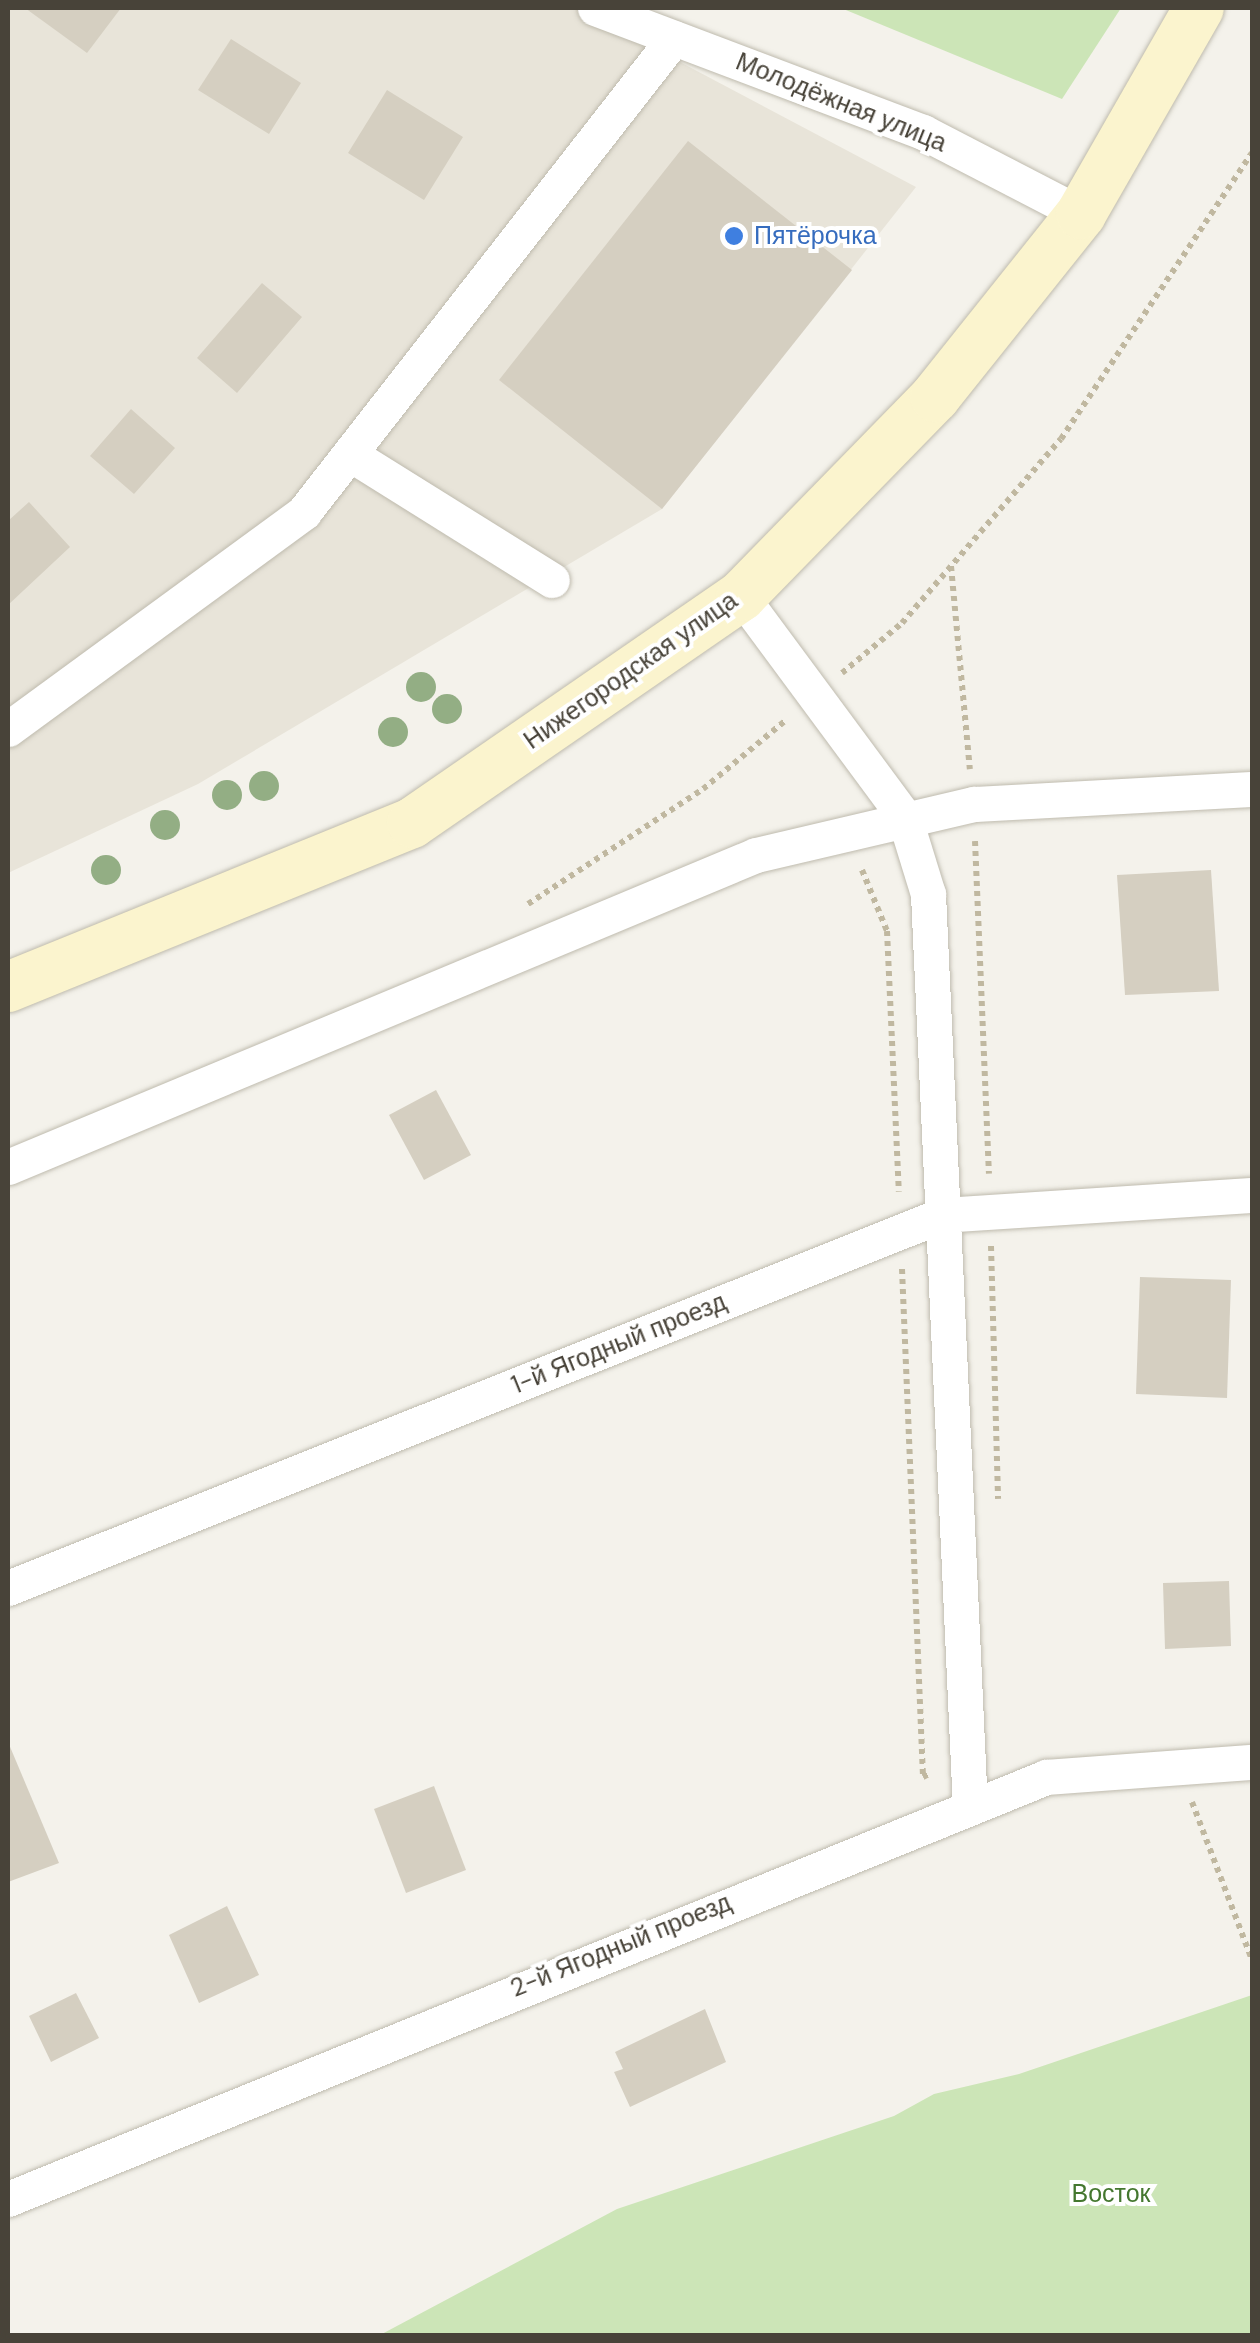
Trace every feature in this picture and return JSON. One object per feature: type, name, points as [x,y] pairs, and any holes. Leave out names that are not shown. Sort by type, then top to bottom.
[{"type":"street","name":"Молодёжная улица","points":[[595,8],[923,132],[1081,214]]},
{"type":"street","name":"Нижегородская улица","points":[[8,987],[412,823],[741,596],[935,397],[1081,214],[1199,8]]},
{"type":"street","points":[[8,729],[304,512],[674,38]]},
{"type":"street","points":[[350,454],[552,580]]},
{"type":"street","points":[[741,596],[904,816],[928,894],[970,1807]]},
{"type":"street","points":[[8,1167],[756,855],[904,816],[974,804],[1252,789]]},
{"type":"street","name":"1-й Ягодный проезд","points":[[8,1588],[942,1215],[1252,1195]]},
{"type":"street","name":"2-й Ягодный проезд","points":[[8,2199],[1046,1777],[1252,1762]]},
{"type":"path","points":[[508,914],[559,889],[704,789],[902,623],[1061,438],[1252,154]]},
{"type":"path","points":[[1182,1767],[1252,1960]]},
{"type":"shaded area","points":[[8,8],[578,8],[916,187],[662,509],[198,784],[8,873]]},
{"type":"green space","points":[[841,8],[1121,8],[1062,99]]},
{"type":"green space","name":"Восток","points":[[1252,1995],[1252,2335],[380,2335],[617,2209],[894,2116],[934,2094],[1019,2074]]},
{"type":"building","points":[[25,8],[121,8],[87,53]]},
{"type":"building","points":[[231,39],[301,83],[269,134],[198,90]]},
{"type":"building","points":[[387,90],[463,137],[424,200],[348,153]]},
{"type":"building","points":[[688,141],[852,270],[662,509],[499,380]]},
{"type":"building","points":[[262,283],[302,317],[237,393],[197,358]]},
{"type":"building","points":[[131,409],[175,448],[134,494],[90,456]]},
{"type":"building","points":[[29,502],[70,547],[8,605],[8,521]]},
{"type":"building","points":[[1211,870],[1219,991],[1125,995],[1117,875]]},
{"type":"building","points":[[436,1090],[471,1155],[424,1180],[389,1115]]},
{"type":"building","points":[[1140,1277],[1231,1280],[1227,1398],[1136,1394]]},
{"type":"building","points":[[1229,1581],[1231,1646],[1165,1649],[1163,1583]]},
{"type":"building","points":[[8,1742],[59,1863],[8,1882]]},
{"type":"building","points":[[434,1786],[466,1870],[406,1893],[374,1809]]},
{"type":"building","points":[[227,1906],[259,1975],[199,2003],[169,1935]]},
{"type":"building","points":[[76,1993],[99,2038],[51,2062],[29,2016]]},
{"type":"building","points":[[705,2009],[726,2062],[630,2107],[614,2072],[623,2069],[615,2052]]},
{"type":"place","name":"Пятёрочка","points":[[734,236]]}]
